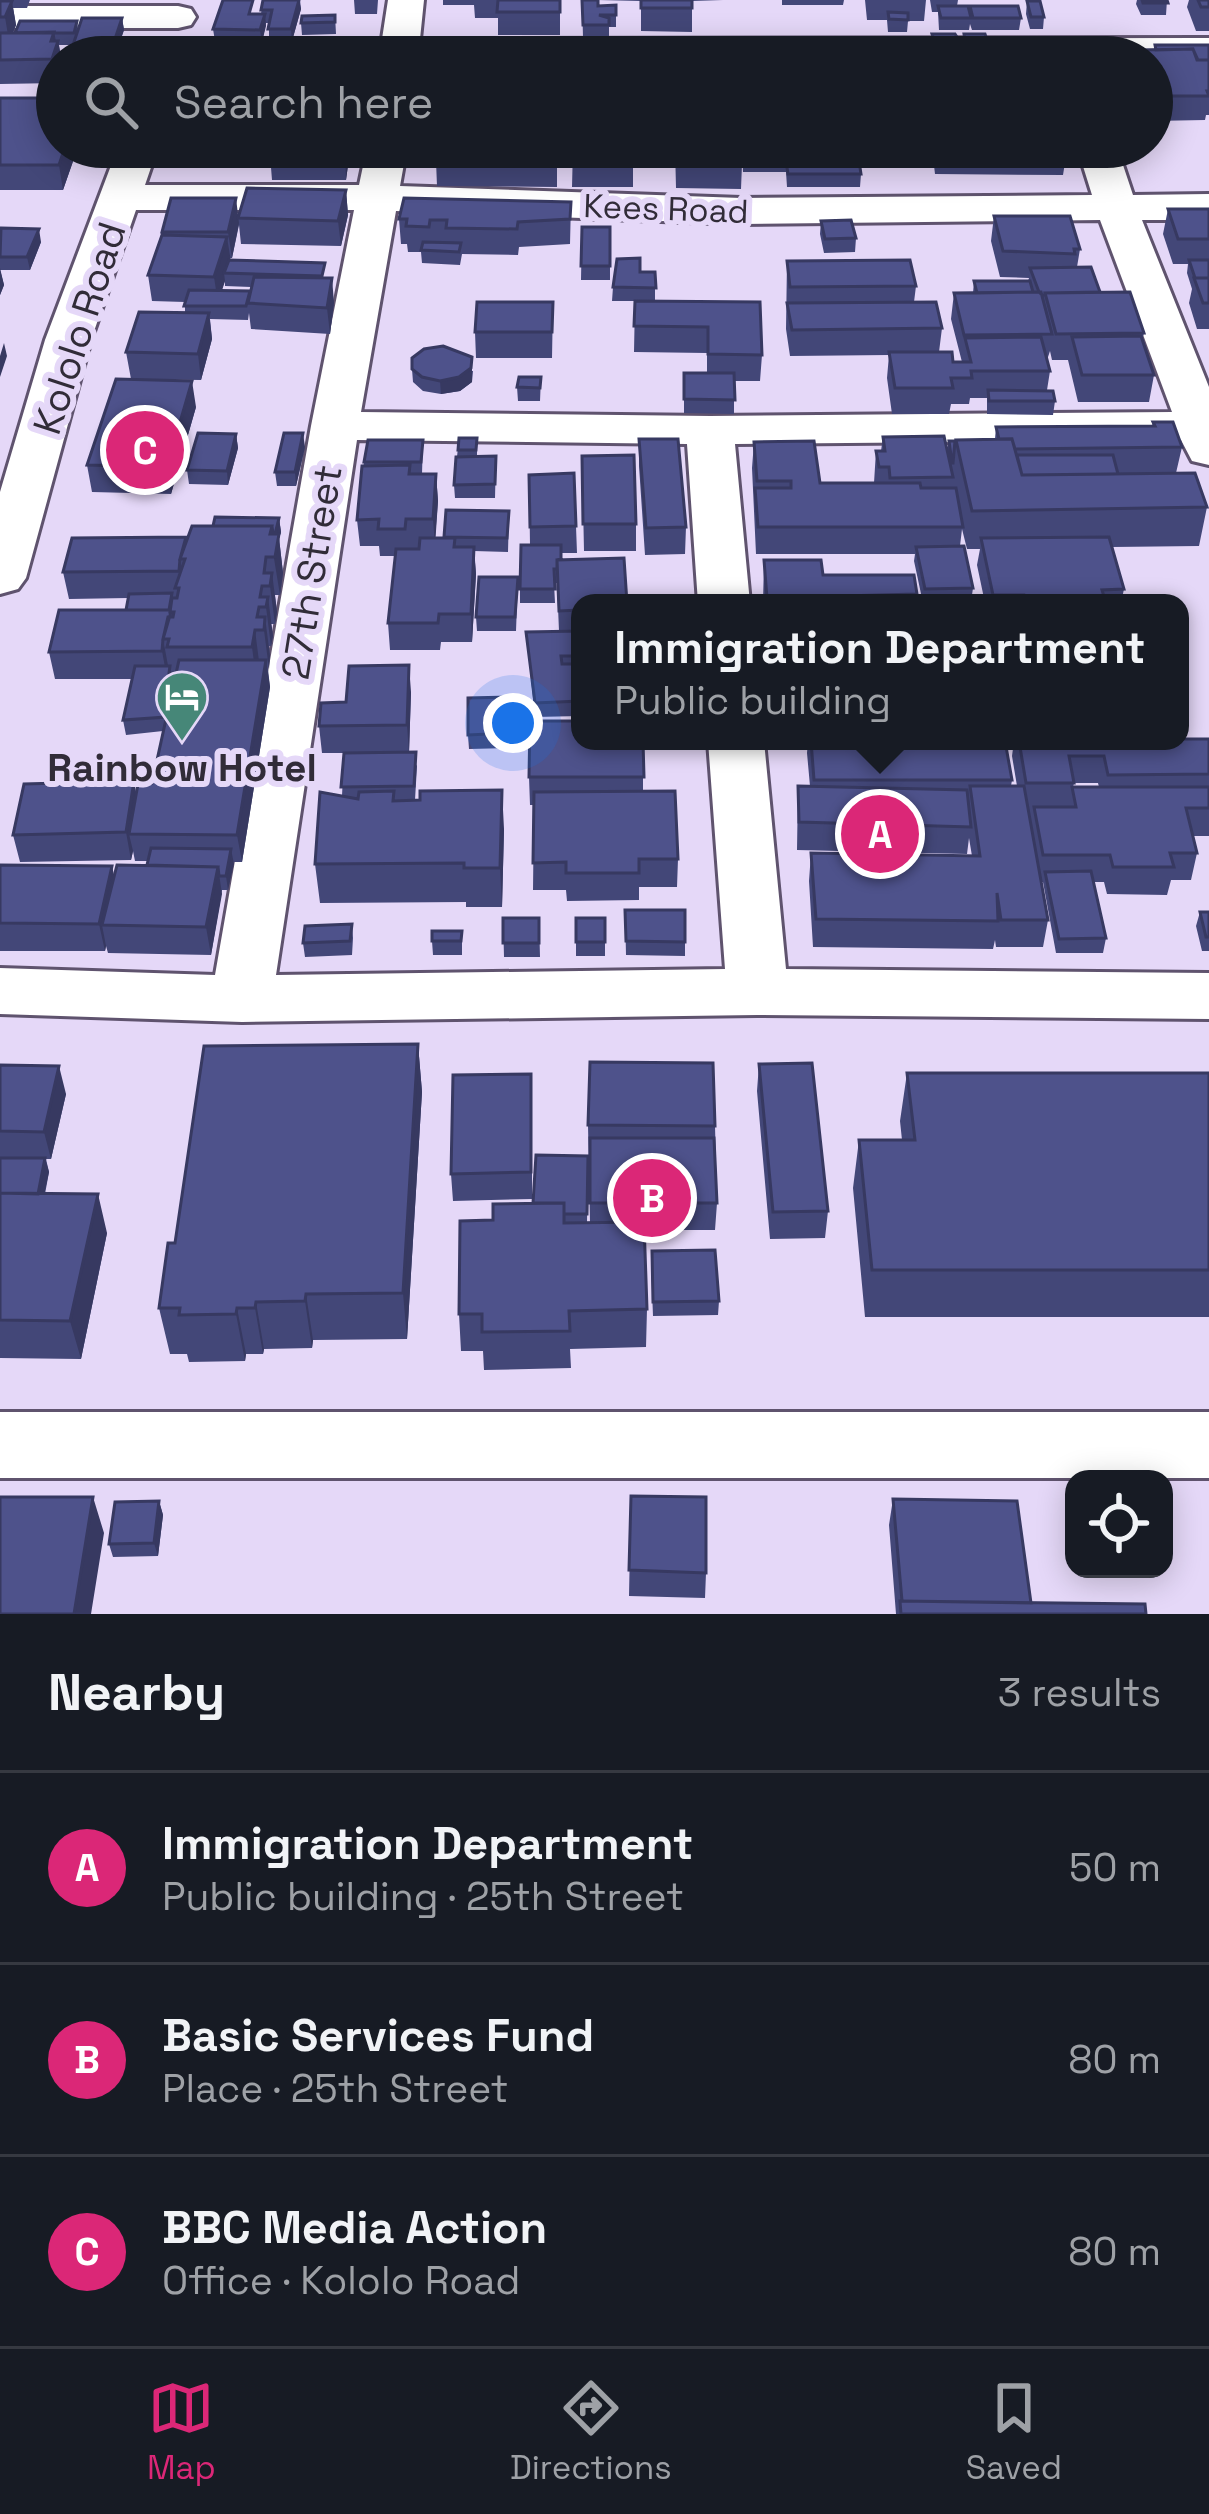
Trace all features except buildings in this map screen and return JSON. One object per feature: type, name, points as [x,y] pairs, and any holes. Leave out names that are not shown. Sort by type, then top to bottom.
[{"type":"street","points":[[401,36],[406,0]]},
{"type":"street","points":[[752,0],[755,36]]},
{"type":"street","points":[[0,17],[213,36]]},
{"type":"street","points":[[1173,50],[1209,49]]},
{"type":"street","name":"Kololo Road","points":[[0,578],[68,340],[131,168]]},
{"type":"street","name":"27th Street","points":[[242,999],[335,426],[385,168]]},
{"type":"street","points":[[335,426],[1205,439],[1103,168]]},
{"type":"street","name":"Kees Road","points":[[122,197],[380,198],[740,211],[1209,207]]},
{"type":"street","points":[[710,430],[723,594]]},
{"type":"street","points":[[737,750],[757,992]]},
{"type":"street","points":[[0,991],[242,999],[757,992],[1209,996]]},
{"type":"street","points":[[0,1445],[1209,1445]]},
{"type":"place","name":"BBC Media Action","points":[[145,450]]},
{"type":"place","name":"Rainbow Hotel","points":[[182,743]]},
{"type":"place","name":"Immigration Department","points":[[880,834]]},
{"type":"place","name":"Basic Services Fund","points":[[652,1198]]}]
